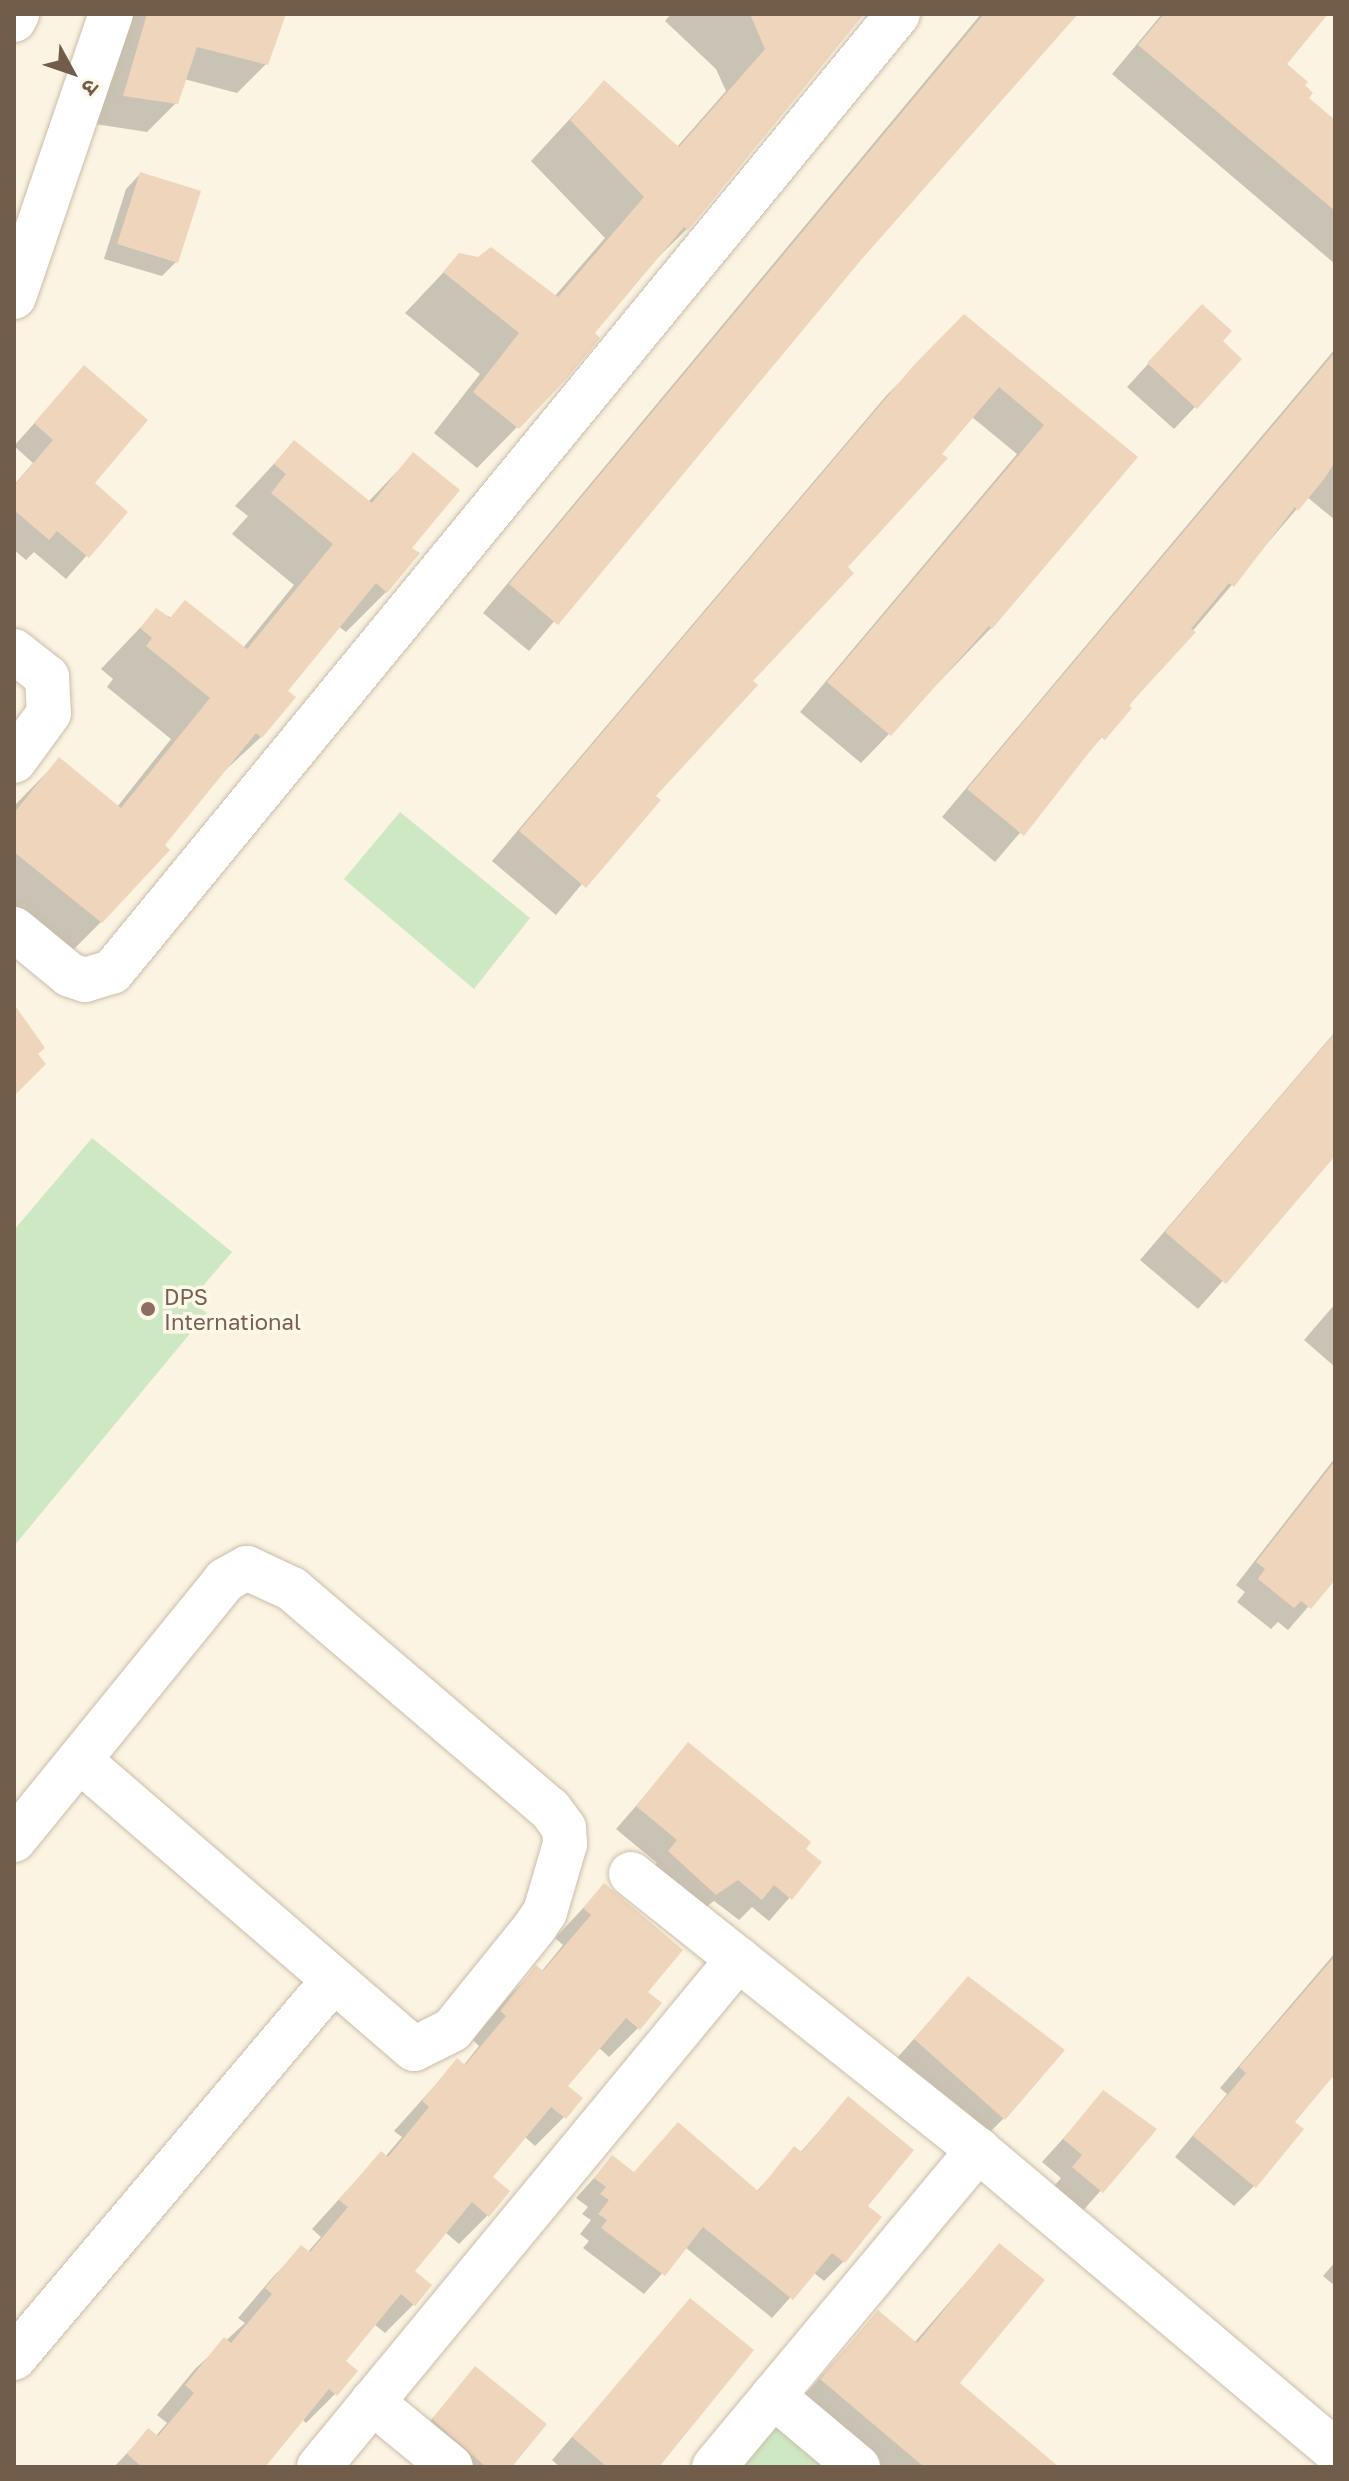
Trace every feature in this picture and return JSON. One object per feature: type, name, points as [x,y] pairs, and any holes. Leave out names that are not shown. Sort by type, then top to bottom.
[{"type":"street","points":[[14,20],[17,14]]},
{"type":"street","points":[[20,268],[111,14]]},
{"type":"street","points":[[14,929],[70,975],[85,980],[112,972],[898,14]]},
{"type":"street","points":[[14,651],[47,677],[49,713],[14,761]]},
{"type":"street","points":[[14,1840],[225,1580],[247,1568],[292,1589],[550,1809],[564,1828],[565,1844],[545,1912],[438,2041],[414,2049],[79,1760]]},
{"type":"street","points":[[631,1874],[978,2150],[1335,2451]]},
{"type":"street","points":[[319,2467],[738,1959]]},
{"type":"street","points":[[14,2358],[333,1981]]},
{"type":"street","points":[[714,2467],[978,2150]]},
{"type":"street","points":[[773,2396],[851,2465]]},
{"type":"street","points":[[372,2402],[451,2467]]},
{"type":"green space","points":[[400,812],[530,918],[474,989],[344,879]]},
{"type":"green space","points":[[92,1138],[232,1252],[190,1301],[207,1313],[14,1546],[14,1230]]},
{"type":"green space","points":[[776,2414],[839,2467],[731,2467]]},
{"type":"building","points":[[147,14],[286,14],[268,65],[197,47],[178,104],[123,96]]},
{"type":"building","points":[[750,14],[864,14],[688,230],[684,227],[595,333],[600,338],[567,378],[519,429],[473,392],[519,333],[443,272],[459,253],[478,257],[491,247],[558,297],[644,197],[570,120],[604,80],[679,147],[765,49]]},
{"type":"building","points":[[984,14],[1078,14],[861,260],[558,625],[509,584]]},
{"type":"building","points":[[1164,14],[1328,14],[1287,64],[1308,82],[1305,85],[1313,93],[1309,98],[1335,120],[1335,211],[1138,45]]},
{"type":"building","points":[[140,172],[201,191],[178,263],[117,244]]},
{"type":"building","points":[[1202,304],[1232,331],[1223,341],[1242,359],[1197,409],[1147,363]]},
{"type":"building","points":[[964,314],[1138,457],[992,629],[989,626],[891,736],[827,682],[1044,425],[999,387],[942,454],[948,458],[848,567],[854,573],[753,681],[758,685],[656,796],[661,800],[586,888],[519,831],[914,365]]},
{"type":"building","points":[[1335,352],[1335,462],[1298,511],[1295,507],[1234,587],[1229,583],[1191,629],[1196,632],[1129,705],[1132,708],[1105,740],[1101,737],[1024,836],[967,789]]},
{"type":"building","points":[[84,365],[148,420],[95,483],[128,512],[89,558],[57,531],[49,540],[14,510],[14,486],[53,440],[34,423]]},
{"type":"building","points":[[294,440],[372,503],[413,452],[460,490],[412,548],[420,553],[387,593],[376,583],[288,691],[296,697],[262,738],[256,733],[165,845],[170,850],[102,923],[14,852],[14,813],[59,757],[121,808],[210,698],[146,646],[152,638],[140,628],[156,608],[170,618],[185,600],[247,649],[333,544],[271,493],[286,474],[274,464]]},
{"type":"building","points":[[14,1004],[45,1048],[38,1054],[46,1064],[14,1096]]},
{"type":"building","points":[[1335,1033],[1335,1156],[1226,1284],[1165,1232]]},
{"type":"building","points":[[1335,1461],[1335,1580],[1311,1609],[1301,1601],[1294,1608],[1258,1579],[1265,1569],[1256,1562]]},
{"type":"building","points":[[688,1742],[811,1842],[806,1849],[822,1862],[792,1900],[774,1885],[762,1900],[738,1880],[716,1895],[668,1851],[677,1840],[636,1806]]},
{"type":"building","points":[[604,1883],[683,1950],[648,1992],[662,2003],[640,2030],[626,2018],[568,2086],[583,2098],[566,2119],[551,2107],[493,2177],[510,2191],[489,2217],[472,2202],[415,2271],[432,2285],[415,2306],[401,2294],[346,2361],[358,2371],[337,2396],[329,2389],[265,2467],[142,2467],[127,2454],[148,2428],[158,2436],[194,2393],[185,2385],[224,2337],[231,2343],[272,2294],[265,2288],[301,2245],[310,2252],[348,2207],[339,2200],[381,2151],[388,2157],[429,2107],[422,2101],[457,2058],[465,2065],[506,2016],[500,2011],[536,1965],[543,1971],[591,1915],[583,1908]]},
{"type":"building","points":[[1335,1956],[1335,2074],[1295,2122],[1304,2129],[1256,2188],[1193,2136],[1246,2073],[1239,2067]]},
{"type":"building","points":[[968,1976],[1065,2050],[1005,2120],[914,2039]]},
{"type":"building","points":[[1103,2090],[1157,2129],[1103,2193],[1072,2167],[1082,2155],[1063,2139]]},
{"type":"building","points":[[848,2096],[914,2150],[868,2206],[882,2217],[845,2263],[832,2253],[793,2300],[703,2227],[665,2276],[601,2228],[607,2220],[598,2214],[609,2200],[600,2194],[606,2187],[594,2178],[612,2155],[634,2172],[678,2122],[758,2191],[794,2146],[802,2152]]},
{"type":"building","points":[[999,2243],[1045,2280],[960,2383],[1059,2467],[924,2467],[820,2379],[878,2310],[917,2343]]},
{"type":"building","points":[[690,2298],[754,2350],[659,2467],[607,2467],[572,2437]]},
{"type":"building","points":[[475,2366],[547,2424],[512,2467],[486,2467],[432,2419]]},
{"type":"place","name":"DPS International","points":[[148,1309]]}]
